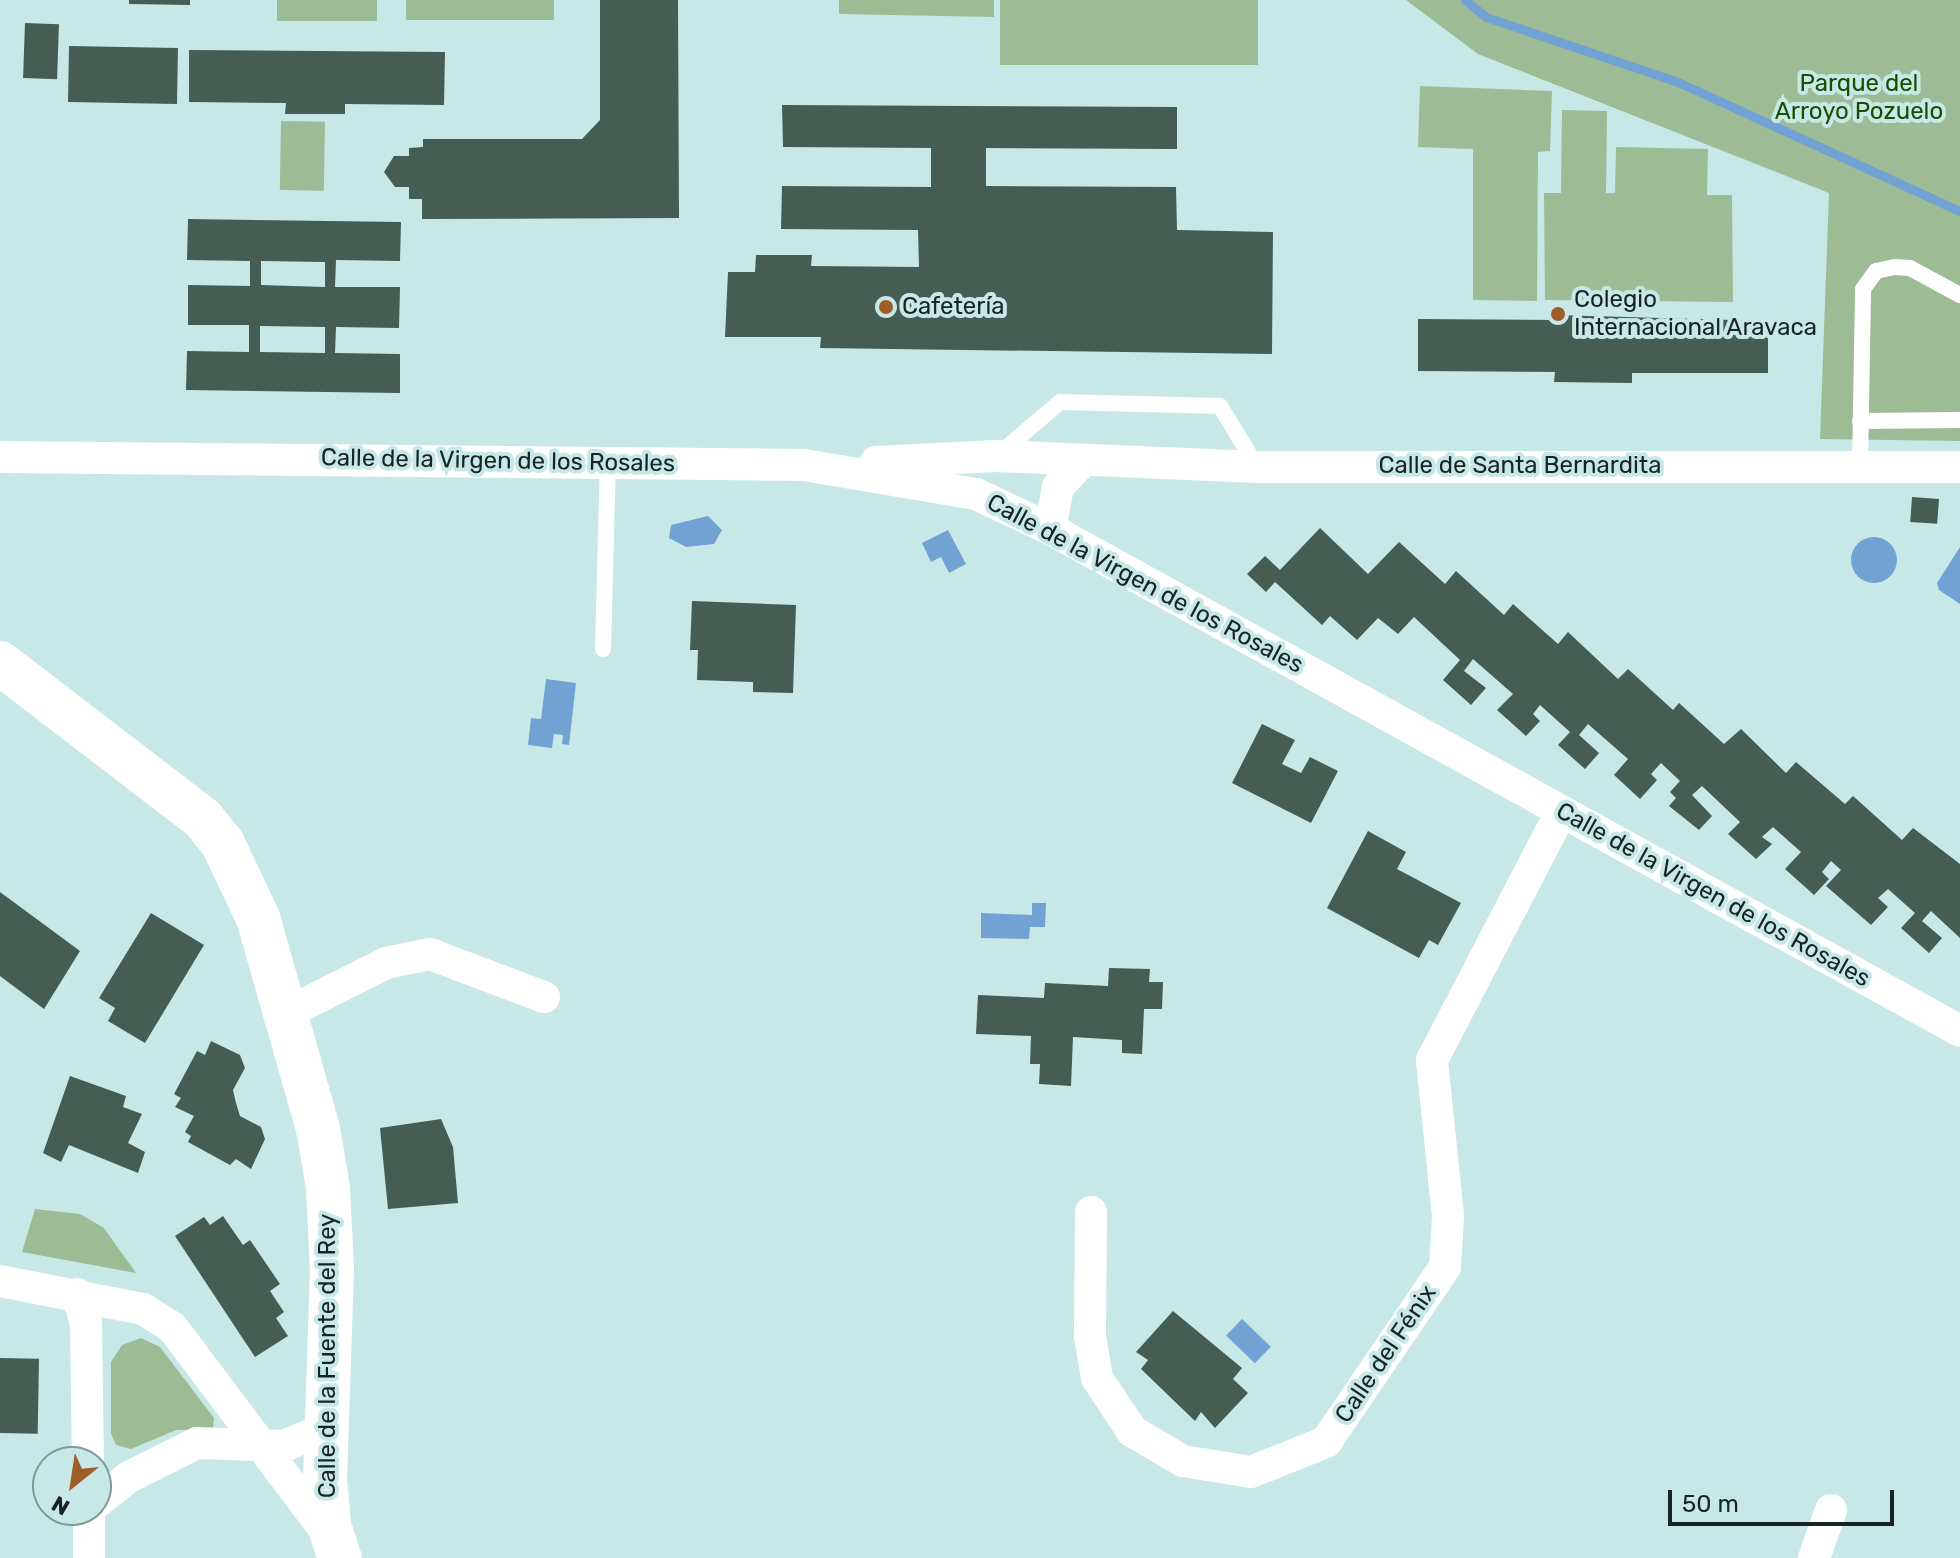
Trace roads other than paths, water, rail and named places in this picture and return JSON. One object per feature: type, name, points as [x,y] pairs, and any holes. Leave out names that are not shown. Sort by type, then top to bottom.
[{"type":"street","name":"Calle de Santa Bernardita","points":[[804,465],[996,456],[1080,463],[1257,467],[1960,467]]},
{"type":"street","name":"Calle de la Virgen de los Rosales","points":[[0,457],[804,465],[976,494],[1050,529],[1561,812],[1951,1023]]},
{"type":"street","points":[[1050,529],[1058,487],[1080,463]]},
{"type":"street","name":"Calle de la Fuente del Rey","points":[[0,663],[203,819],[245,885],[287,1013],[318,1128],[328,1188],[332,1269],[326,1411],[327,1506],[336,1549]]},
{"type":"street","name":"Calle del Fénix","points":[[1091,1212],[1090,1336],[1097,1378],[1132,1431],[1183,1461],[1251,1472],[1326,1442],[1445,1267],[1448,1216],[1432,1060],[1561,812]]},
{"type":"street","points":[[287,1013],[386,963],[430,954],[544,997]]},
{"type":"street","points":[[0,1281],[143,1309],[172,1327],[257,1436],[336,1549]]},
{"type":"street","points":[[77,1294],[86,1323],[88,1446]]},
{"type":"street","points":[[112,1490],[129,1477],[183,1448],[257,1436],[302,1442],[326,1411]]},
{"type":"street","points":[[1814,1558],[1831,1510]]},
{"type":"street","points":[[89,1526],[89,1558]]},
{"type":"lane","points":[[1860,466],[1863,289],[1876,271],[1910,268],[1960,295]]},
{"type":"lane","points":[[996,456],[1060,402],[1220,406],[1257,467]]},
{"type":"lane","points":[[1860,421],[1960,420]]},
{"type":"lane","points":[[603,649],[608,462]]},
{"type":"water","points":[[708,516],[722,530],[714,544],[686,547],[669,538],[671,525]]},
{"type":"water","points":[[948,530],[966,564],[949,573],[941,557],[931,562],[922,543]]},
{"type":"water","points":[[1874,537],[1890,544],[1897,560],[1890,576],[1874,583],[1858,576],[1851,560],[1858,544]]},
{"type":"water","points":[[1960,547],[1960,604],[1939,590],[1937,583]]},
{"type":"water","points":[[546,679],[576,683],[569,745],[562,744],[563,735],[554,734],[552,748],[528,745],[531,718],[541,719]]},
{"type":"water","points":[[1032,903],[1046,903],[1045,927],[1030,927],[1029,939],[981,938],[981,913],[1032,915]]},
{"type":"water","points":[[1242,1319],[1271,1347],[1255,1363],[1226,1336]]},
{"type":"waterway","points":[[1465,0],[1486,17],[1678,82],[1960,211]]},
{"type":"place","name":"Cafetería","points":[[886,307]]},
{"type":"place","name":"Colegio Internacional Aravaca","points":[[1558,314]]},
{"type":"park label","name":"Parque del Arroyo Pozuelo","points":[[1859,98]]}]
